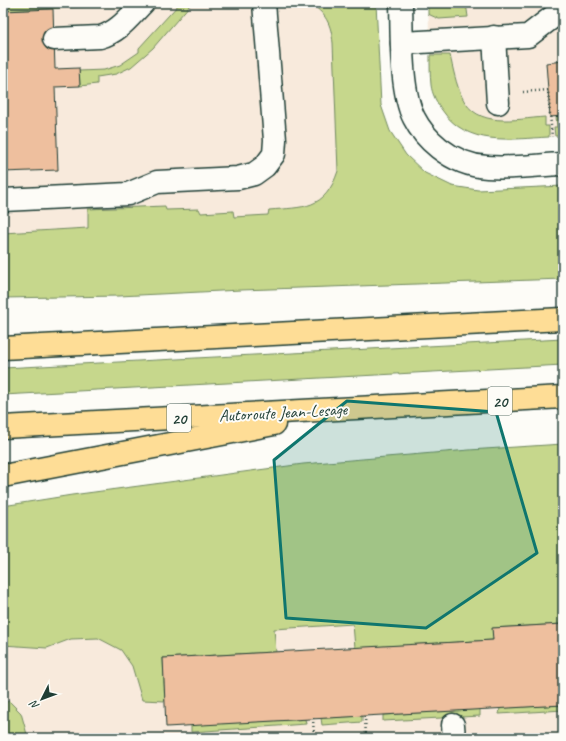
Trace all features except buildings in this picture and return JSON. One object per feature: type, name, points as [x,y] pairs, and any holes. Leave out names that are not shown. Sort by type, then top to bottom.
[{"type":"highway","points":[[3,348],[563,319]]},
{"type":"highway","name":"Autoroute Jean-Lesage","points":[[3,427],[563,398]]},
{"type":"highway","points":[[3,476],[356,408]]},
{"type":"street","points":[[54,39],[100,37],[108,35],[118,29],[143,3]]},
{"type":"street","points":[[3,200],[128,194],[157,182],[238,178],[254,174],[265,166],[274,154],[276,140],[264,3]]},
{"type":"street","points":[[401,3],[402,43],[408,98],[414,118],[422,131],[430,139],[449,156],[467,164],[486,167],[563,164]]},
{"type":"street","points":[[402,43],[528,36],[563,9]]},
{"type":"street","points":[[494,38],[498,103]]},
{"type":"path","points":[[548,90],[552,137]]},
{"type":"path","points":[[365,716],[366,738]]},
{"type":"path","points":[[313,718],[314,738]]},
{"type":"highlighted area","points":[[347,401],[496,412],[537,553],[426,628],[286,618],[274,460]]},
{"type":"shaded area","points":[[3,3],[337,3],[347,214],[3,233]]},
{"type":"shaded area","points":[[428,3],[563,3],[563,136],[501,139],[479,137],[465,131],[445,115],[438,104],[431,86]]},
{"type":"shaded area","points":[[563,611],[563,738],[3,738],[3,645],[47,648],[71,639],[274,629]]},
{"type":"green space","points":[[3,3],[100,3],[96,6],[3,11]]},
{"type":"green space","points":[[180,3],[194,3],[190,5],[153,48],[131,67],[116,74],[97,77],[97,84],[80,86],[79,71],[104,70],[120,65],[139,52],[139,48]]},
{"type":"green space","points":[[309,3],[376,3],[381,105],[390,131],[406,155],[425,173],[452,186],[478,190],[563,186],[563,279],[241,290],[119,296],[3,298],[3,233],[88,228],[88,209],[165,206],[166,210],[199,209],[201,213],[233,211],[234,217],[268,215],[269,210],[303,207],[320,200],[333,184],[338,171],[333,43],[331,30],[324,15]]},
{"type":"green space","points":[[428,3],[466,3],[468,17],[439,19],[428,14]]},
{"type":"green space","points":[[430,55],[450,55],[456,82],[462,97],[469,107],[477,114],[498,120],[545,117],[545,126],[549,126],[549,137],[520,139],[491,138],[464,130],[452,122],[438,104],[432,92]]},
{"type":"green space","points":[[556,116],[563,116],[563,136],[555,136],[554,127],[557,127]]},
{"type":"green space","points":[[563,339],[563,365],[3,395],[3,368]]},
{"type":"green space","points":[[563,444],[563,624],[493,628],[493,640],[355,648],[353,624],[274,629],[276,652],[163,658],[165,701],[142,700],[132,666],[121,650],[98,638],[71,639],[47,648],[3,645],[3,506],[72,495],[303,464],[469,450]]},
{"type":"green space","points":[[9,701],[21,713],[28,738],[3,738],[3,704]]},
{"type":"green space","points":[[563,705],[563,710],[499,714],[500,708]]},
{"type":"green space","points":[[480,709],[480,716],[383,721],[383,715]]},
{"type":"green space","points":[[362,716],[362,722],[322,725],[321,718]]},
{"type":"green space","points":[[305,719],[306,724],[191,732],[191,725]]}]
